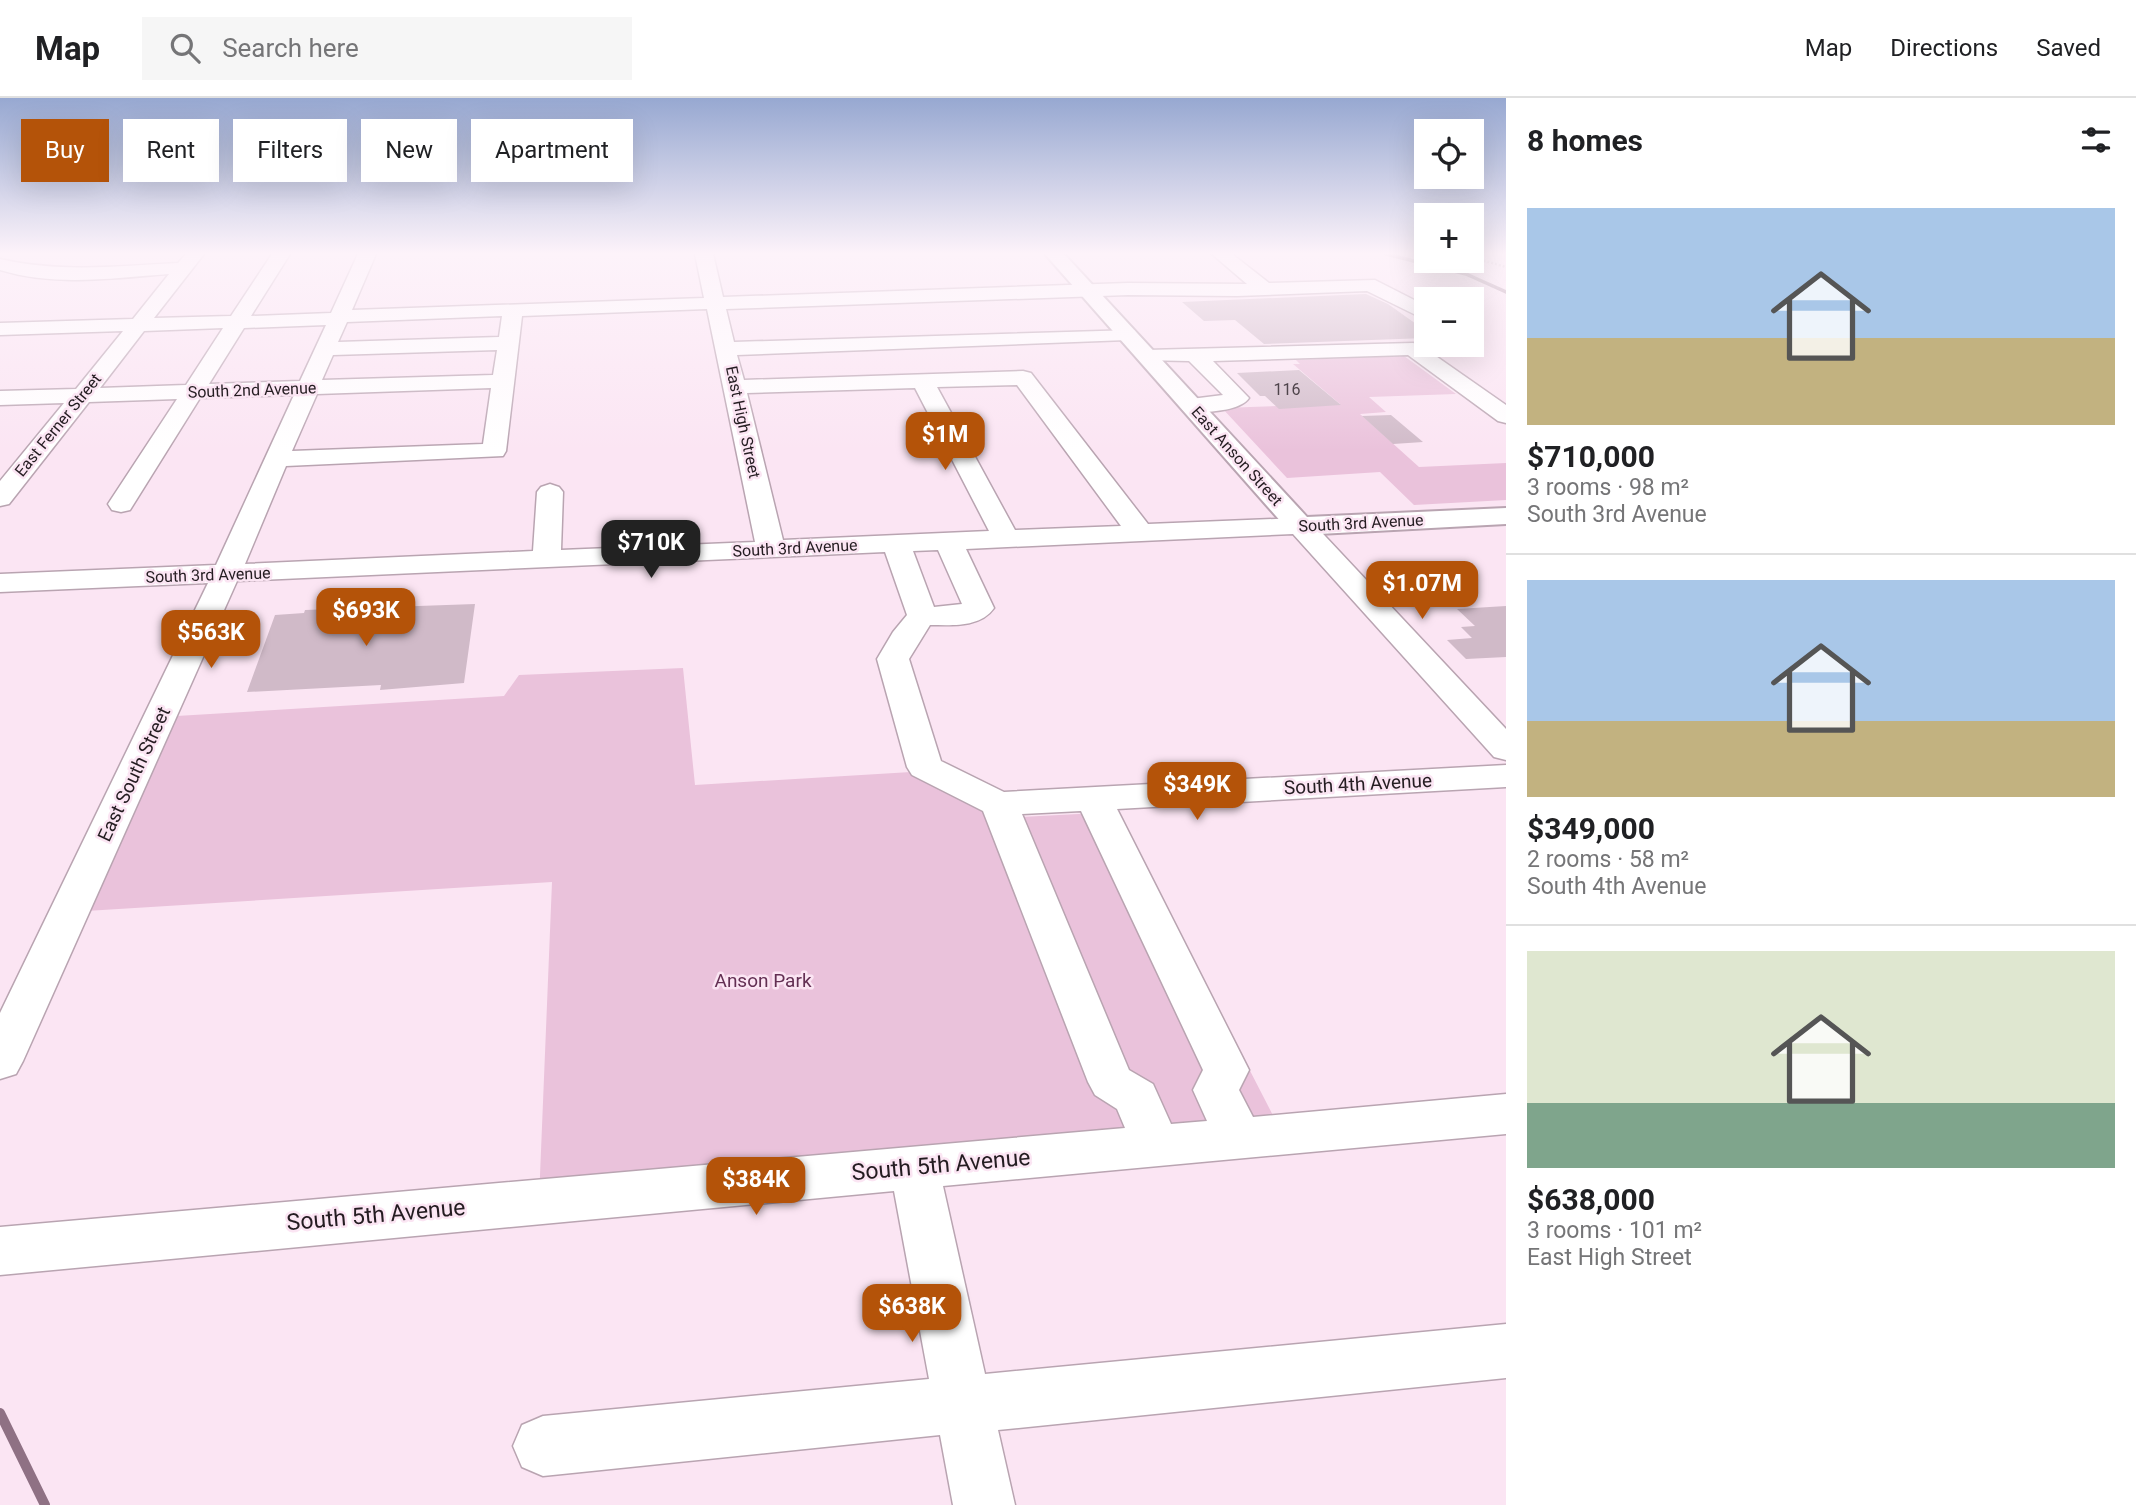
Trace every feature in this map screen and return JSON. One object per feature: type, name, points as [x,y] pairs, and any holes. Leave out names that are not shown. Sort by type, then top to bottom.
[{"type":"main road","name":"East Anson Street","points":[[1114,320],[1300,526]]},
{"type":"main road","name":"South 3rd Avenue","points":[[1300,526],[1506,516]]},
{"type":"street","name":"East Ferner Street","points":[[0,498],[142,320]]},
{"type":"street","points":[[0,329],[285,320]]},
{"type":"street","name":"East South Street","points":[[0,1061],[226,574],[310,388],[337,320]]},
{"type":"street","points":[[277,459],[494,451],[512,320]]},
{"type":"street","name":"East High Street","points":[[720,320],[771,549]]},
{"type":"street","points":[[121,504],[238,322]]},
{"type":"street","points":[[727,349],[1127,334]]},
{"type":"street","points":[[325,349],[508,343]]},
{"type":"street","points":[[1147,356],[1413,349],[1506,416]]},
{"type":"street","points":[[1191,405],[1218,404],[1238,398],[1195,355]]},
{"type":"street","points":[[736,387],[1023,378],[1140,532]]},
{"type":"street","name":"South 2nd Avenue","points":[[0,398],[503,381]]},
{"type":"street","points":[[925,386],[1006,538]]},
{"type":"street","points":[[546,560],[550,492]]},
{"type":"street","name":"South 3rd Avenue","points":[[0,583],[1300,526]]},
{"type":"street","name":"East Anson Street","points":[[1300,526],[1506,750]]},
{"type":"street","points":[[896,543],[922,617],[962,616],[978,608],[948,541]]},
{"type":"street","name":"South 4th Avenue","points":[[922,617],[908,632],[893,659],[925,767],[999,804],[1506,776]]},
{"type":"street","points":[[1094,799],[1226,1070],[1216,1090],[1239,1139]]},
{"type":"street","points":[[999,804],[1111,1082],[1136,1097],[1156,1146]]},
{"type":"street","name":"South 5th Avenue","points":[[0,1251],[1506,1114]]},
{"type":"street","points":[[914,1167],[984,1505]]},
{"type":"street","points":[[544,1447],[1506,1351]]},
{"type":"green space","points":[[1404,356],[1456,394],[1369,397],[1386,412],[1360,414],[1419,467],[1506,463],[1506,500],[1414,505],[1380,472],[1287,478],[1222,408],[1340,404],[1293,364],[1300,364],[1296,360]]},
{"type":"green space","name":"Anson Park","points":[[683,668],[695,785],[911,772],[1003,818],[1117,812],[1283,1135],[539,1200],[552,882],[70,912],[160,717],[504,696],[519,675]]},
{"type":"building","points":[[1202,320],[1410,320],[1414,322],[1414,338],[1264,344],[1235,320]]},
{"type":"building","points":[[1299,370],[1341,405],[1279,409],[1265,396],[1260,396],[1237,373]]},
{"type":"building","points":[[1391,415],[1423,442],[1393,444],[1362,416]]},
{"type":"building","points":[[475,604],[464,683],[380,690],[381,685],[247,692],[275,615],[304,613],[305,610]]},
{"type":"building","points":[[1506,606],[1506,657],[1466,659],[1447,640],[1472,638],[1461,627],[1475,626],[1457,609]]},
{"type":"waterway","points":[[0,1413],[45,1505]]}]
